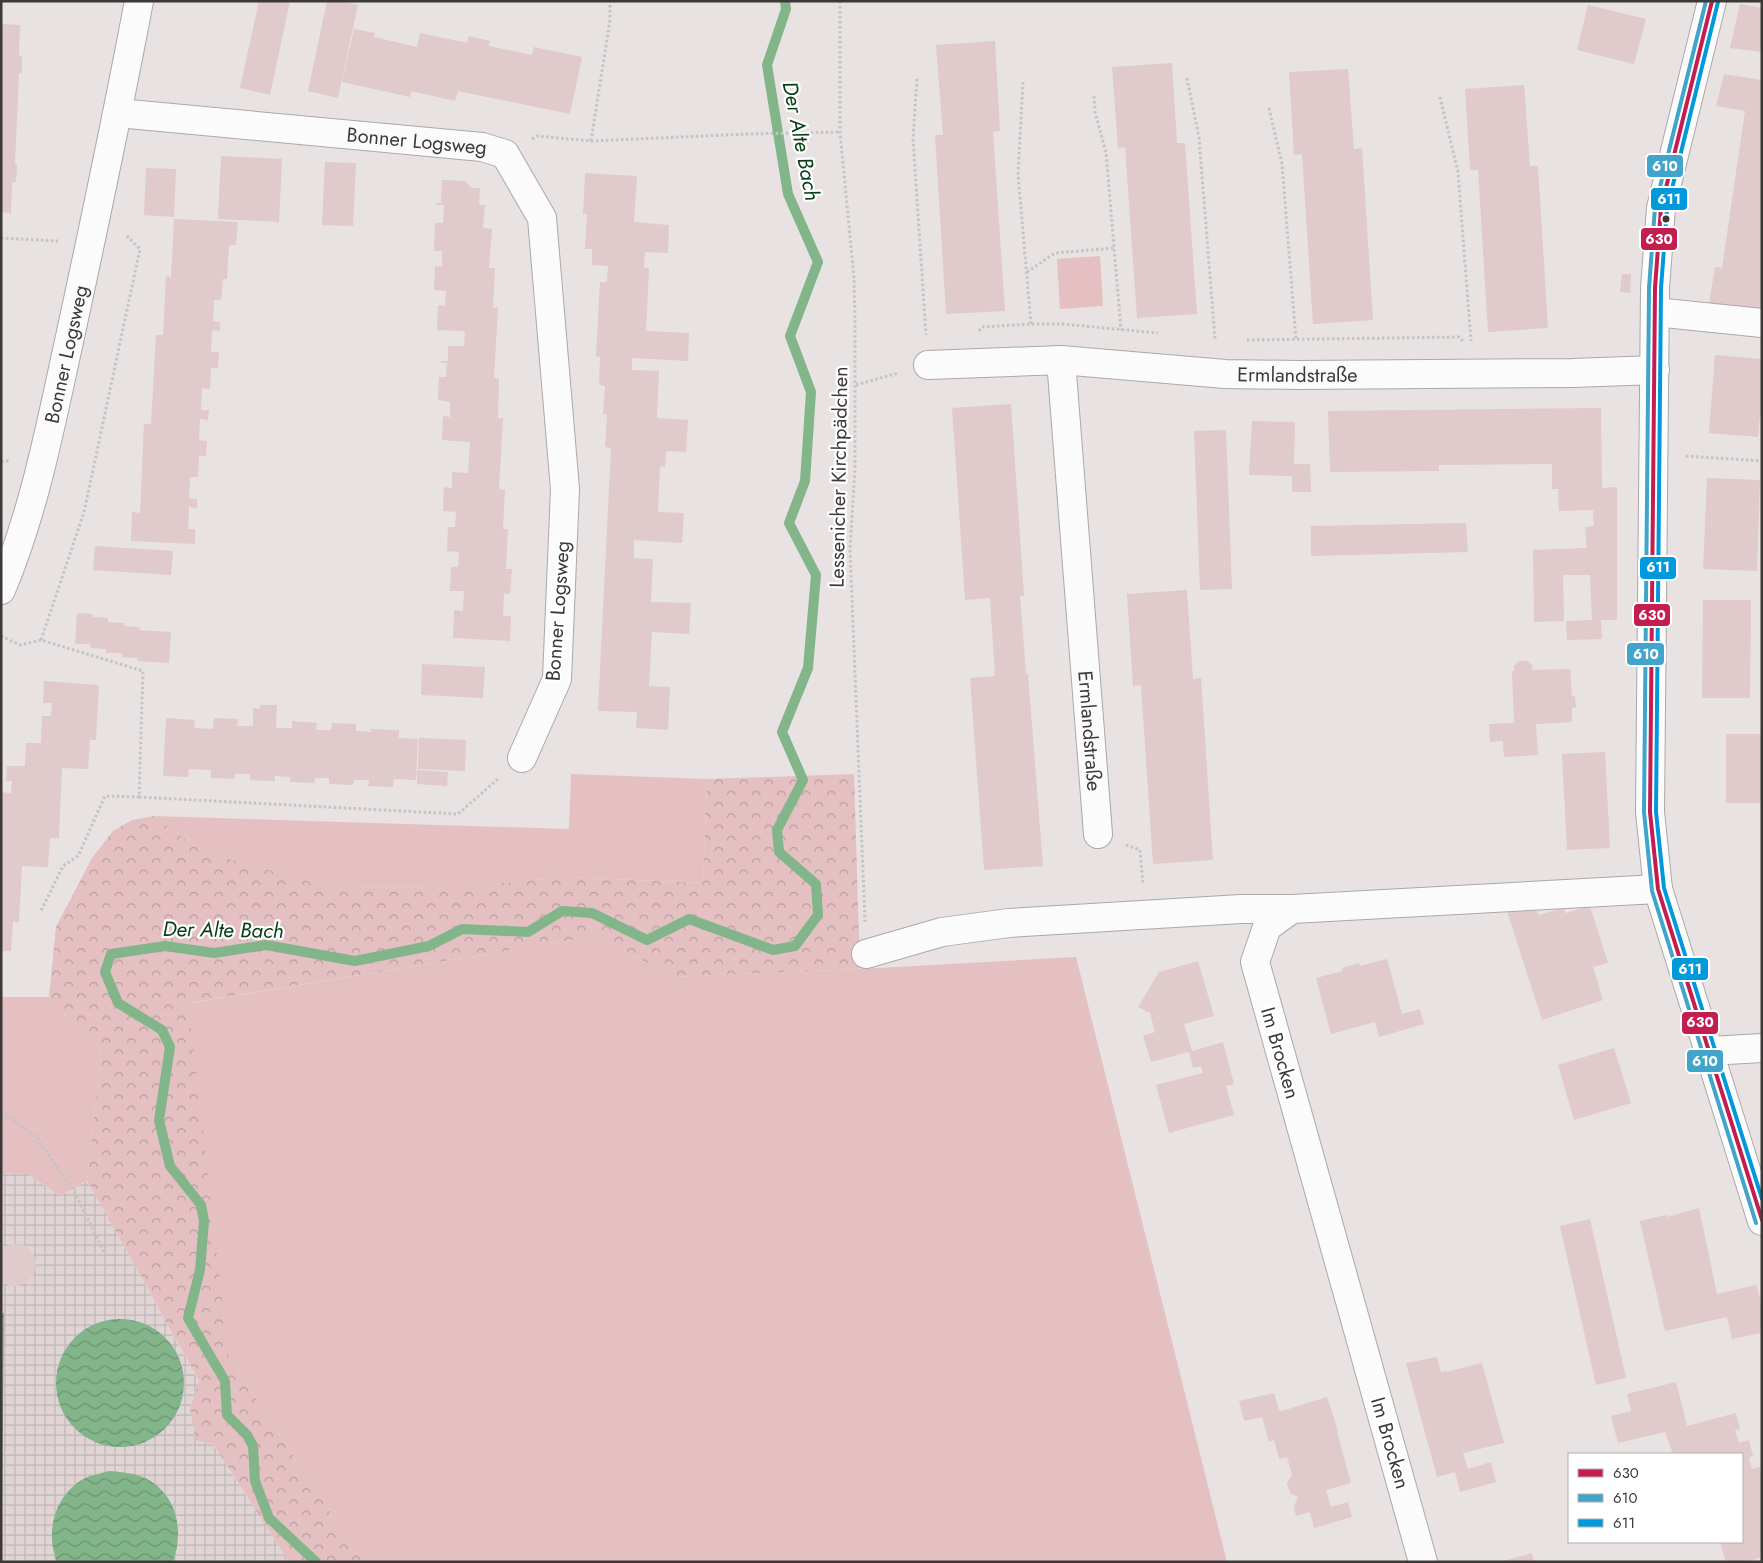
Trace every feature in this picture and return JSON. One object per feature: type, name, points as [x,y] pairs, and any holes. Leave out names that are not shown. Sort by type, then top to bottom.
[{"type":"street","name":"Bonner Logsweg","points":[[1,590],[13,562],[42,462],[91,242],[139,1]]},
{"type":"street","points":[[1712,1],[1661,208],[1655,312],[1650,812],[1658,889],[1762,1221]]},
{"type":"street","name":"Bonner Logsweg","points":[[118,113],[482,147],[505,154],[542,218],[565,489],[557,679],[522,758]]},
{"type":"street","points":[[1655,312],[1762,322]]},
{"type":"street","name":"Ermlandstraße","points":[[1061,360],[1098,834]]},
{"type":"street","name":"Ermlandstraße","points":[[941,364],[1061,360],[1225,374],[1298,375],[1472,361],[1572,373],[1655,370]]},
{"type":"street","points":[[866,954],[951,931],[1009,923],[1241,909],[1292,909],[1658,889]]},
{"type":"street","name":"Im Brocken","points":[[1292,909],[1267,928],[1255,962],[1423,1562]]},
{"type":"street","points":[[1709,1051],[1762,1048]]},
{"type":"path","points":[[591,141],[610,20],[610,1]]},
{"type":"path","name":"Lessenicher Kirchpädchen","points":[[840,1],[840,132],[854,278],[856,468],[850,550],[866,954]]},
{"type":"path","points":[[1186,78],[1199,138],[1215,340]]},
{"type":"path","points":[[917,79],[913,139],[941,364]]},
{"type":"path","points":[[1023,82],[1018,174],[1031,324]]},
{"type":"path","points":[[1094,96],[1095,112],[1106,152],[1121,330]]},
{"type":"path","points":[[1440,97],[1458,172],[1472,361]]},
{"type":"path","points":[[1269,108],[1282,164],[1298,375]]},
{"type":"path","name":"Bonner Logsweg","points":[[505,154],[537,136],[591,141],[840,132]]},
{"type":"path","points":[[41,640],[84,512],[140,249],[98,206]]},
{"type":"path","points":[[1,238],[91,242]]},
{"type":"path","points":[[1027,272],[1055,253],[1114,248]]},
{"type":"path","points":[[856,385],[941,364],[982,327],[1062,324],[1159,334]]},
{"type":"path","points":[[1242,340],[1459,337],[1472,361]]},
{"type":"path","points":[[1206,338],[1224,340]]},
{"type":"path","points":[[1653,454],[1762,460]]},
{"type":"path","points":[[1,636],[20,645],[41,640],[143,671],[139,797]]},
{"type":"path","points":[[40,913],[63,866],[78,856],[105,796],[458,814],[522,758]]},
{"type":"path","points":[[1098,834],[1140,850],[1146,915]]},
{"type":"path","points":[[1,1111],[36,1137],[73,1189],[105,1254]]},
{"type":"shaded area","points":[[1,1173],[27,1174],[61,1196],[87,1180],[199,1382],[190,1409],[289,1562],[1,1562]]},
{"type":"green space","points":[[1100,256],[1103,306],[1060,309],[1057,259]]},
{"type":"green space","points":[[571,774],[707,779],[703,883],[567,877],[460,887],[326,886],[201,851],[154,816],[569,829]]},
{"type":"green space","points":[[854,774],[860,969],[673,977],[598,936],[188,1003],[229,1358],[363,1562],[289,1562],[213,1444],[196,1440],[190,1409],[199,1381],[87,1180],[101,1056],[49,997],[56,927],[92,858],[113,831],[132,820],[154,816],[201,851],[326,886],[460,887],[567,877],[703,883],[707,779]]},
{"type":"green space","points":[[598,936],[673,977],[1076,957],[1227,1562],[363,1562],[229,1358],[184,1004]]},
{"type":"green space","points":[[1,997],[49,997],[101,1056],[87,1180],[61,1196],[27,1174],[1,1173]]},
{"type":"water","points":[[1,1313],[4,1313],[2,1514],[1,1514]]},
{"type":"water","points":[[120,1319],[145,1323],[166,1337],[180,1358],[184,1383],[180,1408],[166,1429],[145,1443],[120,1447],[95,1443],[74,1429],[60,1408],[56,1383],[60,1358],[74,1337],[95,1323]]},
{"type":"water","points":[[109,1471],[128,1473],[147,1479],[166,1495],[172,1505],[178,1527],[178,1539],[173,1562],[57,1562],[53,1550],[52,1537],[56,1512],[61,1501],[78,1482],[90,1476]]},
{"type":"building","points":[[259,1],[290,1],[270,95],[240,88]]},
{"type":"building","points":[[327,1],[342,1],[358,5],[338,98],[308,91]]},
{"type":"building","points":[[1740,4],[1762,8],[1762,52],[1730,48]]},
{"type":"building","points":[[1588,5],[1646,19],[1634,64],[1577,50]]},
{"type":"building","points":[[1,24],[20,25],[19,56],[22,56],[22,73],[19,73],[16,182],[12,182],[11,213],[1,212]]},
{"type":"building","points":[[354,29],[375,33],[374,37],[417,47],[420,33],[467,43],[469,36],[490,41],[489,46],[532,55],[534,47],[582,57],[570,114],[458,91],[455,101],[411,91],[410,97],[342,82]]},
{"type":"building","points":[[995,41],[1000,131],[993,132],[1005,311],[946,314],[935,135],[943,135],[936,45]]},
{"type":"building","points":[[1172,63],[1177,143],[1185,143],[1197,314],[1137,318],[1125,147],[1118,148],[1112,67]]},
{"type":"building","points":[[1348,69],[1354,149],[1362,148],[1373,320],[1313,324],[1302,154],[1294,155],[1289,72]]},
{"type":"building","points":[[1724,74],[1762,80],[1762,312],[1709,304],[1715,267],[1722,268],[1745,111],[1716,106]]},
{"type":"building","points":[[1524,85],[1530,166],[1538,166],[1548,328],[1488,332],[1478,170],[1470,170],[1465,89]]},
{"type":"building","points":[[221,156],[282,159],[279,222],[218,219]]},
{"type":"building","points":[[325,162],[356,163],[353,226],[322,225]]},
{"type":"building","points":[[146,168],[176,169],[174,217],[144,215]]},
{"type":"building","points":[[585,173],[637,176],[634,222],[669,225],[668,253],[645,252],[644,268],[649,268],[646,331],[689,333],[688,361],[632,358],[632,370],[659,371],[657,418],[688,420],[686,452],[666,451],[665,467],[660,466],[658,512],[684,513],[682,543],[634,540],[634,558],[653,559],[651,602],[691,603],[689,634],[652,632],[649,686],[670,687],[668,730],[636,728],[637,712],[598,711],[611,448],[605,447],[607,415],[603,414],[605,386],[599,385],[600,357],[596,356],[600,282],[607,282],[608,266],[592,265],[592,249],[585,249],[587,214],[583,214]]},
{"type":"building","points":[[442,180],[466,181],[471,188],[480,188],[479,205],[485,205],[483,228],[492,229],[489,268],[495,268],[493,308],[498,307],[494,378],[499,379],[498,418],[503,418],[499,489],[505,490],[503,529],[508,529],[506,569],[512,569],[510,594],[504,593],[503,616],[511,616],[510,641],[453,638],[454,610],[463,611],[464,591],[450,591],[451,567],[458,567],[459,552],[447,551],[448,527],[455,527],[456,512],[443,511],[444,487],[452,488],[452,472],[468,473],[470,442],[442,440],[443,416],[450,417],[450,402],[438,400],[439,377],[446,377],[447,363],[441,363],[441,361],[448,361],[448,346],[464,346],[465,331],[437,330],[438,305],[445,306],[446,291],[434,290],[435,266],[442,267],[442,251],[434,251],[435,223],[443,223],[444,205],[436,205],[436,203],[441,203]]},
{"type":"building","points":[[174,219],[238,222],[236,245],[229,245],[227,279],[223,279],[221,300],[214,300],[213,321],[220,322],[220,331],[212,330],[211,352],[219,352],[218,368],[211,368],[210,389],[202,388],[201,410],[209,410],[208,420],[200,419],[199,440],[207,441],[206,456],[199,456],[198,477],[190,477],[189,498],[197,499],[197,508],[189,507],[188,529],[195,529],[195,544],[131,541],[132,512],[140,513],[144,424],[151,424],[156,335],[163,335],[166,276],[171,277]]},
{"type":"building","points":[[1622,274],[1631,274],[1630,293],[1620,292]]},
{"type":"building","points":[[1715,355],[1762,359],[1762,416],[1760,416],[1758,437],[1709,433]]},
{"type":"building","points":[[1011,404],[1024,596],[1020,596],[1043,866],[984,870],[970,678],[995,676],[990,598],[965,600],[952,408]]},
{"type":"building","points":[[1601,408],[1602,488],[1617,487],[1617,620],[1601,620],[1602,639],[1567,640],[1566,621],[1592,620],[1590,575],[1563,575],[1564,621],[1534,622],[1533,550],[1587,548],[1585,527],[1594,526],[1593,510],[1559,511],[1558,489],[1552,489],[1552,464],[1439,465],[1439,471],[1330,472],[1328,411]]},
{"type":"building","points":[[1252,421],[1295,422],[1294,464],[1310,464],[1311,492],[1292,492],[1292,476],[1249,475]]},
{"type":"building","points":[[1226,430],[1232,589],[1200,590],[1194,431]]},
{"type":"building","points":[[1707,478],[1760,480],[1757,571],[1703,569]]},
{"type":"building","points":[[1466,523],[1468,552],[1311,556],[1311,526]]},
{"type":"building","points":[[95,546],[173,551],[171,575],[93,570]]},
{"type":"building","points":[[1187,590],[1193,679],[1201,678],[1213,860],[1153,864],[1141,685],[1133,686],[1127,594]]},
{"type":"building","points":[[1703,600],[1751,600],[1750,698],[1702,698]]},
{"type":"building","points":[[77,613],[108,618],[108,622],[140,627],[139,630],[171,632],[169,663],[137,661],[138,658],[122,657],[122,653],[106,653],[106,649],[91,648],[90,644],[75,644]]},
{"type":"building","points":[[1518,661],[1527,661],[1532,665],[1532,670],[1570,669],[1572,696],[1575,696],[1576,707],[1572,708],[1572,722],[1536,724],[1538,755],[1504,757],[1503,741],[1490,742],[1489,724],[1514,723],[1512,671],[1514,671],[1514,666]]},
{"type":"building","points":[[422,664],[485,667],[483,698],[421,695]]},
{"type":"building","points":[[44,681],[99,685],[96,740],[90,740],[88,769],[62,768],[59,838],[50,838],[48,867],[22,866],[19,922],[13,922],[11,951],[1,951],[1,792],[11,793],[12,781],[6,781],[7,766],[25,766],[26,743],[41,743],[42,716],[51,716],[52,703],[43,703]]},
{"type":"building","points":[[260,705],[277,705],[276,728],[292,728],[292,721],[317,723],[316,730],[331,730],[332,723],[356,724],[356,731],[371,732],[371,729],[399,730],[399,738],[418,739],[416,780],[394,779],[393,787],[368,786],[369,780],[354,780],[353,785],[329,784],[329,778],[315,778],[314,783],[290,782],[290,777],[275,776],[275,781],[250,780],[250,774],[235,774],[235,779],[211,778],[211,770],[189,769],[188,777],[163,776],[166,718],[195,720],[194,728],[213,729],[214,718],[238,719],[237,726],[253,726],[253,708],[260,709]]},
{"type":"building","points":[[1726,734],[1762,734],[1762,803],[1726,803]]},
{"type":"building","points":[[419,738],[466,740],[465,771],[418,769]]},
{"type":"building","points":[[1605,752],[1610,848],[1567,850],[1562,754]]},
{"type":"building","points":[[417,770],[448,772],[447,786],[417,784]]},
{"type":"building","points":[[1590,906],[1608,963],[1593,967],[1603,1000],[1542,1020],[1507,911],[1536,909],[1539,915],[1563,908],[1566,913]]},
{"type":"building","points":[[1387,959],[1402,1014],[1420,1009],[1424,1024],[1379,1037],[1375,1022],[1331,1034],[1316,978],[1343,971],[1342,968],[1359,963],[1360,966]]},
{"type":"building","points":[[1198,961],[1214,1016],[1184,1024],[1192,1051],[1223,1042],[1234,1084],[1226,1086],[1234,1115],[1169,1133],[1156,1085],[1203,1073],[1201,1066],[1193,1068],[1189,1052],[1151,1062],[1143,1036],[1155,1032],[1150,1013],[1138,1007],[1159,972]]},
{"type":"building","points":[[1614,1048],[1631,1103],[1574,1120],[1558,1065]]},
{"type":"building","points":[[1699,1208],[1717,1294],[1756,1285],[1762,1304],[1762,1333],[1732,1339],[1727,1317],[1665,1331],[1640,1221],[1666,1215],[1667,1217]]},
{"type":"building","points":[[1590,1219],[1626,1378],[1596,1385],[1560,1226]]},
{"type":"building","points":[[11,1244],[24,1245],[30,1249],[36,1261],[32,1277],[18,1286],[9,1286],[1,1282],[1,1248]]},
{"type":"building","points":[[1437,1357],[1441,1372],[1482,1363],[1504,1443],[1463,1453],[1468,1469],[1491,1462],[1496,1482],[1460,1492],[1455,1472],[1437,1477],[1406,1363]]},
{"type":"building","points":[[1676,1382],[1687,1426],[1736,1413],[1740,1429],[1735,1430],[1739,1443],[1749,1440],[1753,1456],[1749,1457],[1752,1469],[1762,1466],[1762,1557],[1746,1562],[1726,1562],[1720,1543],[1743,1543],[1743,1453],[1673,1453],[1665,1432],[1618,1443],[1611,1416],[1631,1411],[1627,1394]]},
{"type":"building","points":[[1274,1393],[1279,1410],[1282,1411],[1327,1397],[1351,1483],[1326,1490],[1331,1507],[1348,1502],[1352,1517],[1314,1528],[1310,1512],[1296,1516],[1294,1506],[1298,1497],[1290,1493],[1287,1483],[1292,1475],[1287,1457],[1279,1459],[1274,1440],[1269,1442],[1262,1417],[1244,1421],[1239,1401]]},
{"type":"building","points":[[1532,1553],[1534,1562],[1503,1562],[1503,1561]]},
{"type":"waterway","name":"Der Alte Bach","points":[[316,1562],[269,1518],[255,1481],[253,1446],[247,1435],[227,1415],[225,1381],[188,1318],[200,1270],[204,1221],[201,1205],[170,1166],[159,1120],[170,1047],[162,1030],[118,1003],[105,972],[111,954],[165,946],[214,953],[266,945],[355,961],[429,946],[462,929],[528,932],[562,911],[592,913],[647,940],[689,919],[773,950],[795,946],[818,915],[816,884],[779,852],[777,830],[803,780],[782,732],[808,668],[816,575],[789,523],[805,481],[811,392],[790,336],[818,262],[788,194],[767,65],[786,9],[785,1]]},
{"type":"transit line","name":"610","points":[[1706,1],[1655,207],[1649,288],[1644,812],[1652,891],[1756,1223]]},
{"type":"transit line","name":"630","points":[[1712,1],[1661,208],[1655,288],[1650,812],[1658,889],[1762,1220]]},
{"type":"transit line","name":"611","points":[[1718,2],[1667,209],[1661,288],[1656,812],[1664,888],[1762,1199]]}]
